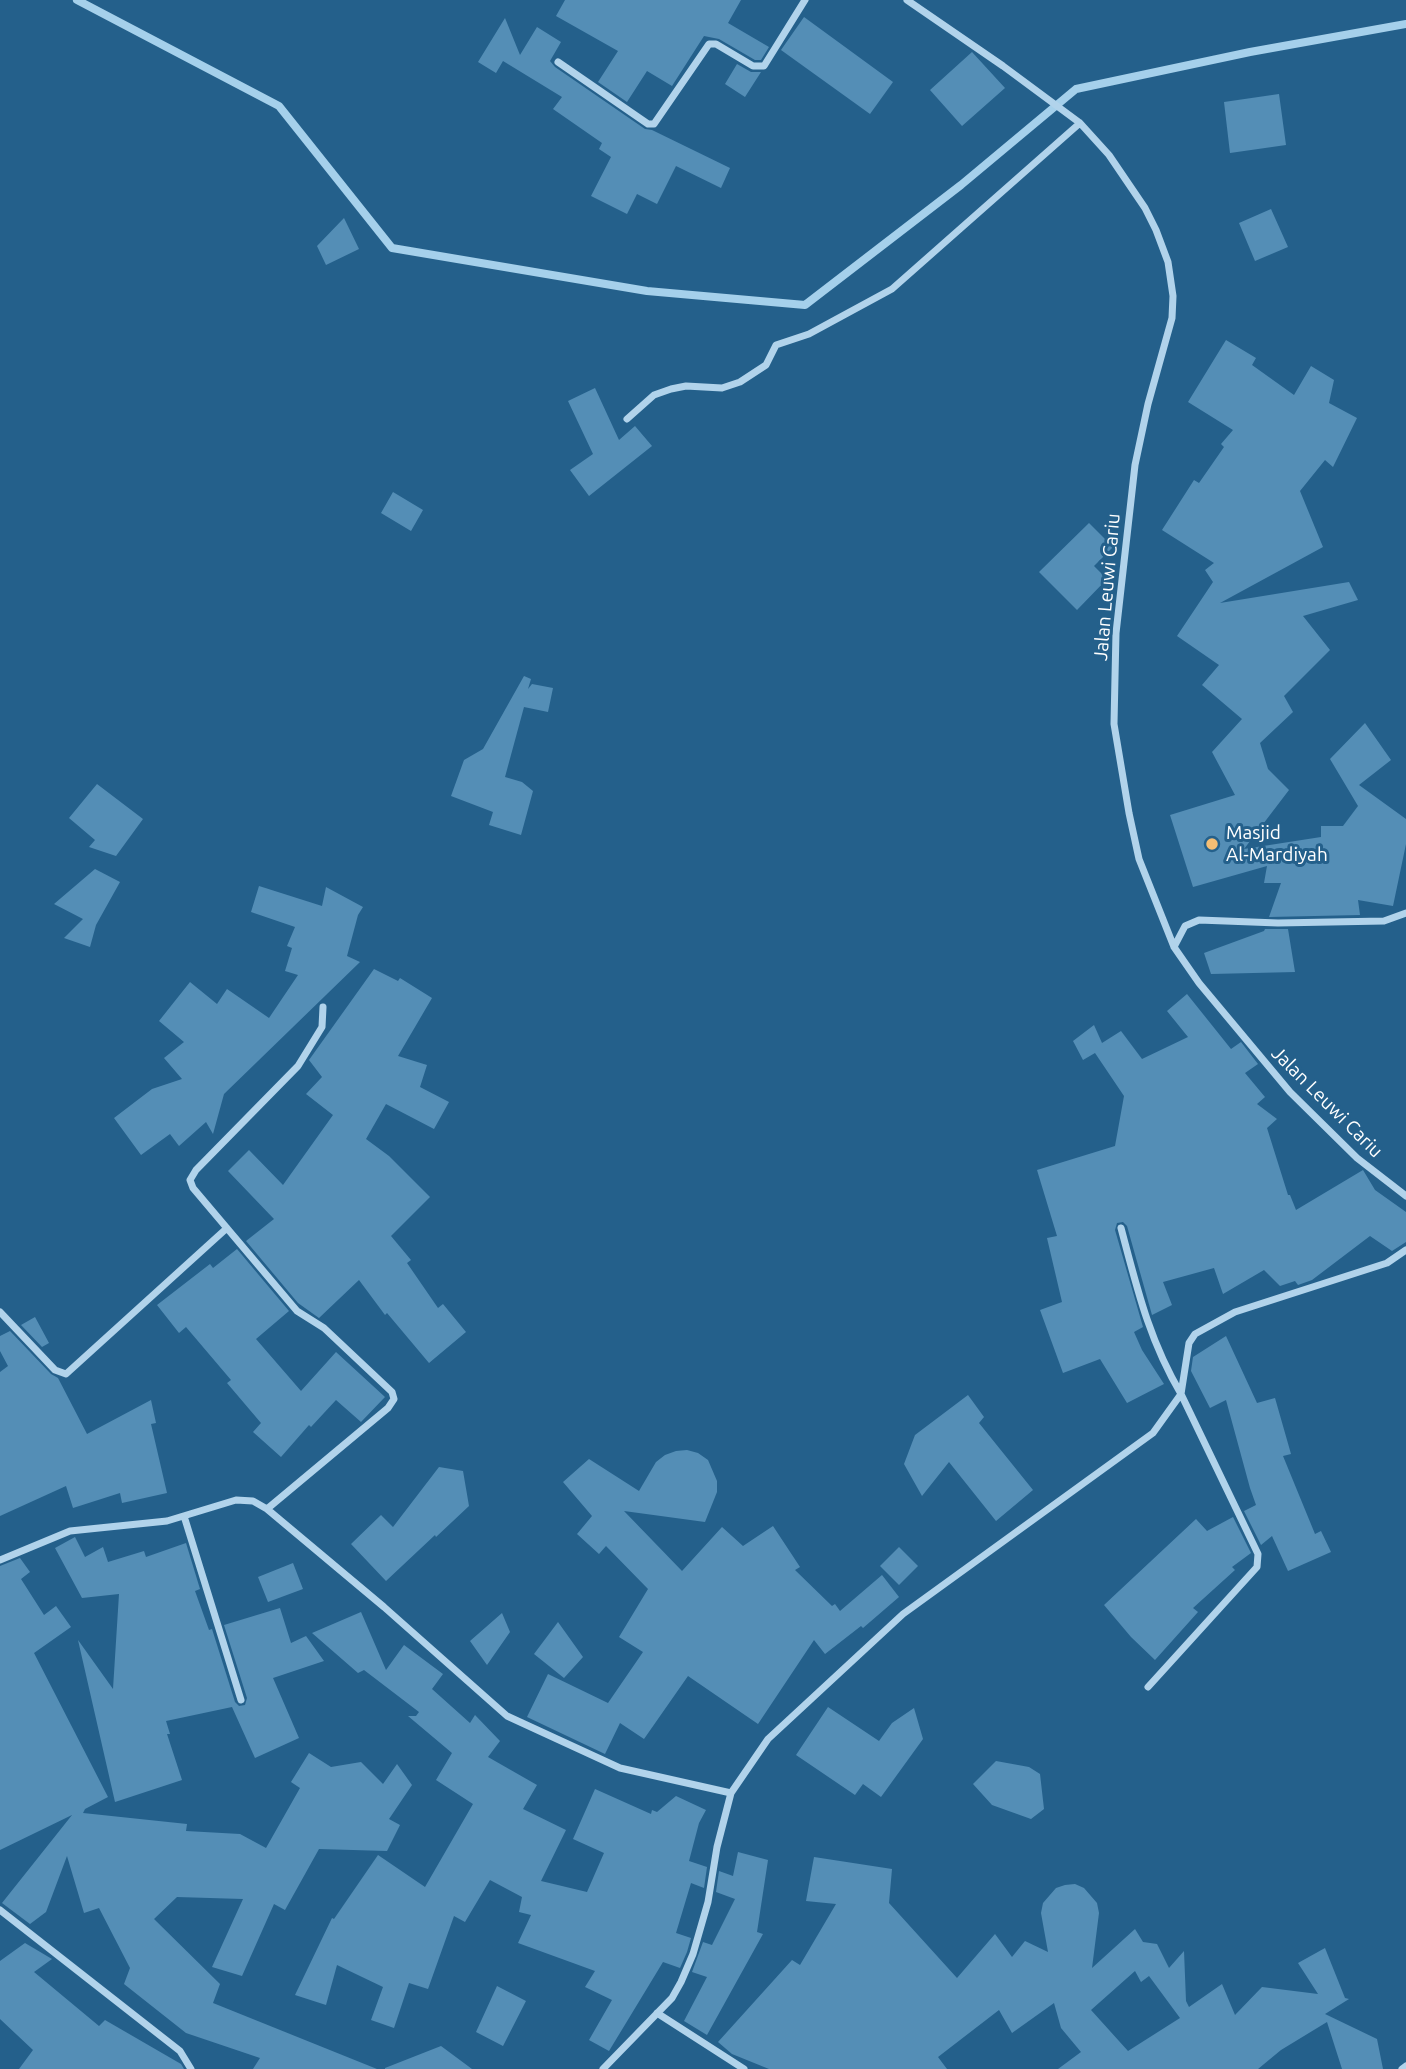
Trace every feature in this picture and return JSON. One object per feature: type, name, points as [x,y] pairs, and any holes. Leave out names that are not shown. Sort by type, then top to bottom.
[{"type":"street","points":[[558,62],[648,124],[654,124],[709,44],[716,44],[753,66],[764,66],[805,0]]},
{"type":"street","name":"Jalan Leuwi Cariu","points":[[907,0],[1080,123],[1109,155],[1145,208],[1168,262],[1172,318],[1148,404],[1129,505],[1116,634],[1114,724],[1139,859],[1174,947],[1199,983],[1290,1092],[1357,1157],[1406,1196]]},
{"type":"street","points":[[627,419],[654,396],[671,389],[686,386],[722,388],[740,382],[766,365],[776,345],[809,334],[880,297],[1080,123]]},
{"type":"street","points":[[1174,947],[1185,926],[1199,920],[1278,923],[1384,921],[1406,914]]},
{"type":"street","points":[[267,1509],[388,1408],[394,1399],[392,1392],[324,1328],[297,1311],[193,1188],[190,1180],[196,1170],[298,1066],[322,1027],[323,1007]]},
{"type":"street","points":[[0,1312],[55,1370],[66,1374],[227,1228]]},
{"type":"street","points":[[1121,1228],[1147,1324],[1259,1560],[1257,1567],[1148,1686]]},
{"type":"street","points":[[603,2069],[672,1998],[693,1954],[708,1902],[717,1847],[731,1793],[768,1739],[903,1614],[1153,1433],[1181,1394],[1189,1343],[1195,1334],[1235,1312],[1387,1264],[1406,1250]]},
{"type":"street","points":[[0,1560],[70,1531],[167,1521],[236,1500],[253,1502],[267,1509],[507,1716],[620,1768],[731,1793]]},
{"type":"street","points":[[184,1516],[241,1700]]},
{"type":"street","points":[[0,1910],[180,2051],[191,2069]]},
{"type":"street","points":[[657,2013],[744,2069]]},
{"type":"building","points":[[565,0],[741,0],[728,23],[769,47],[761,60],[755,60],[719,39],[704,36],[672,86],[647,71],[627,102],[598,82],[618,51],[556,16]]},
{"type":"building","points":[[804,17],[893,82],[870,114],[781,50]]},
{"type":"building","points":[[505,18],[520,55],[537,27],[561,42],[550,61],[555,67],[645,129],[730,168],[721,188],[676,166],[657,204],[637,194],[627,214],[591,196],[611,157],[599,149],[602,143],[553,109],[562,97],[503,61],[496,73],[478,62]]},
{"type":"building","points":[[972,52],[1005,88],[962,126],[930,90]]},
{"type":"building","points":[[737,64],[751,72],[761,72],[745,97],[725,84]]},
{"type":"building","points":[[1279,94],[1286,145],[1230,153],[1224,102]]},
{"type":"building","points":[[1271,209],[1288,247],[1255,261],[1239,223]]},
{"type":"building","points":[[344,218],[359,249],[326,265],[317,246]]},
{"type":"building","points":[[1226,340],[1256,358],[1252,365],[1294,395],[1311,366],[1334,380],[1329,403],[1357,418],[1333,467],[1325,460],[1300,491],[1323,547],[1220,603],[1349,582],[1358,600],[1303,616],[1330,650],[1284,696],[1293,712],[1260,743],[1268,769],[1289,790],[1244,849],[1321,837],[1321,826],[1343,826],[1358,806],[1330,759],[1365,723],[1391,760],[1359,785],[1406,819],[1406,844],[1393,906],[1358,900],[1360,915],[1269,917],[1281,883],[1264,883],[1267,866],[1193,887],[1170,815],[1235,795],[1212,752],[1242,719],[1202,685],[1219,665],[1177,636],[1213,582],[1205,570],[1214,563],[1162,530],[1194,480],[1199,483],[1224,447],[1221,444],[1233,430],[1188,402]]},
{"type":"building","points":[[595,388],[619,440],[635,426],[652,446],[589,496],[570,470],[593,454],[568,401]]},
{"type":"building","points":[[393,492],[423,510],[411,531],[381,513]]},
{"type":"building","points":[[1089,523],[1113,547],[1094,566],[1107,579],[1077,610],[1039,572]]},
{"type":"building","points":[[524,676],[531,679],[528,689],[532,684],[553,688],[548,712],[524,707],[505,777],[522,782],[533,791],[521,835],[489,825],[493,812],[451,796],[464,760],[483,749]]},
{"type":"building","points":[[97,784],[143,819],[116,856],[89,847],[95,840],[69,818]]},
{"type":"building","points":[[95,869],[120,882],[96,925],[90,947],[64,938],[83,919],[54,904]]},
{"type":"building","points":[[259,886],[322,906],[326,887],[363,907],[358,915],[347,956],[360,962],[224,1094],[213,1134],[206,1122],[179,1146],[170,1134],[141,1155],[114,1118],[152,1089],[182,1079],[164,1058],[184,1042],[159,1021],[190,982],[217,1004],[227,989],[269,1018],[298,975],[285,971],[292,948],[287,946],[295,927],[251,912]]},
{"type":"building","points":[[1265,929],[1288,929],[1295,972],[1211,974],[1204,953]]},
{"type":"building","points":[[374,969],[398,981],[400,978],[432,998],[398,1056],[427,1065],[420,1087],[449,1102],[434,1129],[386,1104],[366,1139],[389,1156],[430,1197],[391,1236],[411,1260],[407,1263],[438,1308],[443,1304],[466,1332],[429,1363],[387,1313],[385,1315],[359,1280],[319,1318],[298,1303],[246,1241],[274,1219],[228,1171],[249,1150],[283,1185],[333,1115],[306,1094],[322,1077],[309,1060]]},
{"type":"building","points":[[1187,994],[1231,1049],[1241,1042],[1258,1064],[1245,1073],[1265,1097],[1257,1104],[1277,1119],[1267,1128],[1288,1195],[1296,1210],[1363,1170],[1375,1190],[1406,1212],[1406,1242],[1392,1251],[1370,1236],[1312,1280],[1298,1285],[1295,1281],[1280,1286],[1264,1270],[1223,1294],[1214,1268],[1163,1282],[1172,1305],[1152,1315],[1127,1226],[1123,1222],[1117,1223],[1115,1230],[1143,1327],[1134,1332],[1164,1384],[1127,1403],[1100,1359],[1063,1373],[1040,1310],[1062,1302],[1047,1238],[1057,1236],[1037,1170],[1115,1146],[1124,1096],[1095,1053],[1083,1060],[1073,1041],[1094,1025],[1102,1043],[1121,1031],[1142,1059],[1188,1037],[1167,1011]]},
{"type":"building","points":[[237,1249],[289,1311],[256,1339],[301,1391],[336,1352],[385,1397],[361,1422],[336,1400],[281,1457],[253,1432],[261,1423],[227,1383],[231,1380],[186,1327],[179,1333],[157,1305],[210,1264],[213,1268]]},
{"type":"building","points":[[35,1317],[49,1343],[42,1347],[21,1325]]},
{"type":"building","points":[[10,1331],[58,1378],[87,1434],[151,1400],[156,1423],[151,1424],[167,1493],[122,1503],[120,1493],[73,1508],[66,1486],[0,1516],[0,1372],[8,1366],[0,1351],[0,1336]]},
{"type":"building","points":[[1226,1336],[1257,1403],[1275,1398],[1291,1454],[1283,1456],[1315,1534],[1321,1531],[1331,1552],[1288,1571],[1272,1536],[1261,1545],[1244,1511],[1256,1505],[1226,1400],[1210,1408],[1191,1371],[1193,1357]]},
{"type":"building","points":[[968,1395],[984,1417],[979,1423],[1033,1490],[996,1521],[949,1462],[922,1496],[904,1464],[915,1435]]},
{"type":"building","points":[[687,1450],[708,1460],[717,1481],[717,1492],[705,1522],[624,1511],[682,1571],[722,1527],[743,1546],[773,1526],[800,1567],[795,1570],[840,1611],[882,1575],[899,1597],[863,1628],[861,1626],[825,1654],[814,1640],[758,1724],[688,1676],[644,1739],[620,1723],[605,1754],[527,1717],[548,1674],[608,1703],[643,1652],[619,1637],[648,1589],[606,1546],[599,1554],[577,1534],[592,1516],[563,1482],[589,1459],[639,1491],[656,1462],[665,1455]]},
{"type":"building","points":[[439,1467],[463,1471],[469,1506],[386,1581],[351,1544],[381,1515],[393,1527]]},
{"type":"building","points":[[1233,1517],[1251,1553],[1232,1567],[1235,1570],[1193,1608],[1198,1612],[1155,1660],[1104,1605],[1196,1519],[1207,1531]]},
{"type":"building","points":[[75,1537],[85,1557],[103,1547],[108,1562],[144,1551],[146,1557],[186,1543],[200,1589],[195,1591],[209,1630],[212,1629],[235,1702],[239,1706],[245,1705],[247,1698],[224,1625],[280,1608],[291,1643],[306,1636],[324,1661],[273,1678],[299,1738],[255,1758],[232,1707],[166,1721],[170,1734],[167,1734],[182,1780],[115,1802],[78,1640],[113,1689],[119,1594],[82,1598],[55,1548]]},
{"type":"building","points":[[899,1547],[918,1566],[899,1585],[880,1566]]},
{"type":"building","points":[[20,1558],[30,1572],[21,1579],[44,1615],[56,1606],[71,1627],[34,1653],[108,1797],[85,1809],[83,1813],[187,1824],[186,1831],[240,1834],[266,1848],[300,1788],[291,1782],[309,1753],[331,1767],[361,1762],[383,1784],[397,1764],[412,1785],[389,1819],[400,1825],[387,1851],[319,1849],[285,1910],[274,1904],[242,1976],[212,1967],[243,1899],[177,1897],[154,1919],[220,1984],[213,2003],[377,2069],[253,2069],[260,2058],[186,2033],[124,1984],[130,1968],[99,1908],[84,1913],[67,1856],[46,1912],[30,1924],[2,1903],[72,1815],[0,1850],[0,1566]]},
{"type":"building","points":[[293,1563],[303,1589],[268,1602],[258,1577]]},
{"type":"building","points":[[361,1612],[386,1670],[404,1645],[443,1674],[432,1689],[470,1723],[475,1715],[500,1741],[488,1757],[537,1785],[523,1809],[566,1830],[541,1881],[587,1892],[604,1853],[573,1839],[595,1789],[651,1814],[652,1810],[657,1812],[676,1796],[706,1810],[699,1823],[689,1861],[707,1867],[704,1888],[691,1883],[676,1933],[691,1938],[687,1952],[680,1968],[663,1962],[609,2051],[589,2040],[612,2000],[585,1987],[595,1971],[518,1943],[531,1915],[519,1912],[522,1897],[490,1880],[465,1922],[454,1916],[428,1989],[409,1983],[394,2028],[371,2020],[383,1987],[337,1965],[326,2005],[295,1995],[332,1918],[334,1919],[378,1855],[425,1887],[473,1804],[436,1780],[452,1753],[408,1716],[416,1716],[419,1712],[364,1670],[358,1673],[312,1633]]},
{"type":"building","points":[[502,1613],[510,1632],[487,1665],[470,1641]]},
{"type":"building","points":[[558,1622],[583,1657],[564,1678],[534,1654]]},
{"type":"building","points":[[828,1707],[879,1741],[892,1723],[914,1708],[923,1739],[881,1797],[863,1784],[855,1795],[796,1755]]},
{"type":"building","points":[[996,1761],[1029,1767],[1040,1774],[1044,1809],[1031,1819],[992,1805],[973,1784]]},
{"type":"building","points":[[738,1852],[768,1860],[757,1932],[763,1934],[707,2035],[684,2021],[707,1977],[692,1972],[703,1942],[712,1945],[735,1899],[716,1892],[719,1871],[733,1876]]},
{"type":"building","points":[[814,1857],[892,1869],[889,1903],[957,1978],[995,1934],[1012,1957],[1025,1941],[1048,1952],[1041,1913],[1043,1903],[1056,1888],[1075,1884],[1084,1888],[1097,1903],[1099,1913],[1092,1968],[1135,1929],[1143,1942],[1157,1944],[1169,1968],[1184,1951],[1186,2001],[1189,2007],[1222,1984],[1235,2015],[1262,1987],[1318,1994],[1298,1963],[1325,1948],[1345,1998],[1349,1999],[1325,2014],[1377,2039],[1383,2069],[1342,2069],[1327,2022],[1281,2050],[1258,2069],[1058,2069],[1081,2052],[1061,2028],[1054,2003],[1012,2033],[999,2010],[938,2057],[947,2069],[769,2069],[732,2054],[718,2042],[792,1960],[800,1965],[836,1904],[806,1901]],"holes":[[[1135,1971],[1141,1982],[1149,1976],[1180,2018],[1128,2051],[1091,2010]]]},
{"type":"building","points":[[25,1943],[52,1959],[34,1972],[99,2026],[105,2020],[181,2064],[184,2069],[19,2069],[33,2050],[0,2019],[0,1961]]},
{"type":"building","points":[[497,1986],[526,2001],[503,2046],[476,2032]]},
{"type":"building","points":[[441,2046],[472,2069],[385,2069],[385,2068]]},
{"type":"waterway","points":[[77,0],[279,106],[392,248],[647,291],[805,305],[961,185],[1076,89],[1250,52],[1406,24]]},
{"type":"place","name":"Masjid Al-Mardiyah","points":[[1212,844]]}]
